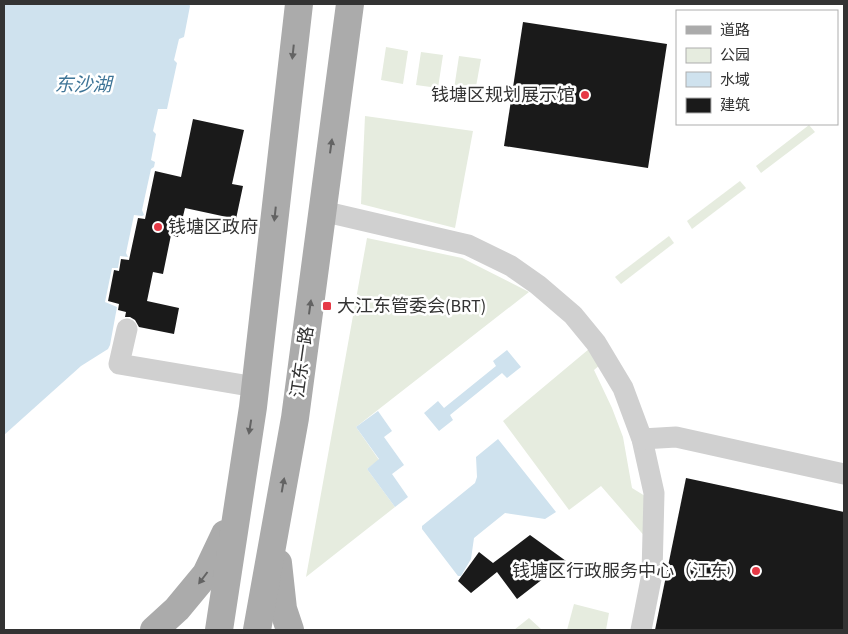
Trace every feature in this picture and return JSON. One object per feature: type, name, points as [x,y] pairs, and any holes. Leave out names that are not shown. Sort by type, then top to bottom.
[{"type":"main road","points":[[219,630],[255,387],[299,4]]},
{"type":"main road","name":"江东一路","points":[[257,630],[295,418],[350,4]]},
{"type":"main road","points":[[154,630],[178,609],[206,574],[238,503]]},
{"type":"main road","points":[[274,533],[283,609],[290,630]]},
{"type":"street","points":[[322,211],[468,244],[511,266],[538,284],[573,315],[596,342],[623,388],[642,439],[654,492],[652,574],[641,630]]},
{"type":"street","points":[[127,330],[118,370],[255,387]]},
{"type":"street","points":[[642,439],[676,437],[844,474]]},
{"type":"green space","points":[[386,47],[408,51],[403,84],[381,80]]},
{"type":"green space","points":[[421,52],[443,55],[438,88],[416,85]]},
{"type":"green space","points":[[459,56],[481,59],[475,92],[454,89]]},
{"type":"green space","points":[[365,116],[473,131],[455,228],[361,204]]},
{"type":"green space","points":[[809,125],[815,132],[761,173],[756,166]]},
{"type":"green space","points":[[740,181],[746,188],[692,229],[687,221]]},
{"type":"green space","points":[[669,236],[674,243],[621,284],[615,277]]},
{"type":"green space","points":[[367,238],[462,258],[529,292],[356,427],[379,460],[367,469],[395,507],[306,577]]},
{"type":"green space","points":[[589,349],[601,364],[594,370],[623,437],[632,488],[645,496],[647,539],[601,486],[569,510],[503,421]]},
{"type":"green space","points":[[574,604],[609,613],[606,630],[567,630]]},
{"type":"green space","points":[[529,618],[542,630],[514,630]]},
{"type":"water","name":"东沙湖","points":[[4,4],[189,4],[190,6],[184,37],[179,39],[174,60],[177,63],[167,109],[158,109],[153,131],[156,134],[151,160],[155,162],[154,167],[151,169],[142,210],[144,215],[134,215],[126,253],[128,257],[120,256],[118,268],[112,268],[105,302],[117,307],[110,345],[108,349],[81,366],[4,435]]},
{"type":"water","points":[[507,350],[521,367],[507,378],[502,373],[450,415],[453,420],[439,431],[424,413],[438,401],[444,408],[496,366],[493,361]]},
{"type":"water","points":[[378,411],[392,431],[384,437],[404,465],[392,474],[408,497],[395,507],[367,469],[379,459],[356,427]]},
{"type":"water","points":[[498,439],[556,512],[545,519],[505,513],[474,538],[471,559],[461,576],[458,576],[422,529],[422,526],[475,483],[477,477],[476,457]]},
{"type":"building","name":"钱塘区规划展示馆","points":[[523,22],[667,44],[648,168],[504,146]]},
{"type":"building","name":"钱塘区政府","points":[[193,119],[244,130],[232,184],[243,186],[236,219],[185,208],[178,237],[171,235],[163,274],[153,272],[147,301],[179,308],[174,334],[139,327],[135,320],[125,317],[126,312],[118,310],[119,304],[108,301],[114,270],[119,271],[121,259],[129,260],[138,218],[145,219],[155,171],[181,177]]},
{"type":"building","name":"钱塘区行政服务中心（江东）","points":[[686,478],[844,512],[844,630],[655,630]]},
{"type":"building","points":[[530,535],[566,561],[517,599],[497,572],[471,593],[458,581],[479,552],[493,563]]},
{"type":"place","name":"钱塘区规划展示馆","points":[[585,95]]},
{"type":"place","name":"钱塘区政府","points":[[158,227]]},
{"type":"place","name":"大江东管委会(BRT)","points":[[327,306]]},
{"type":"place","name":"钱塘区行政服务中心（江东）","points":[[756,571]]}]
